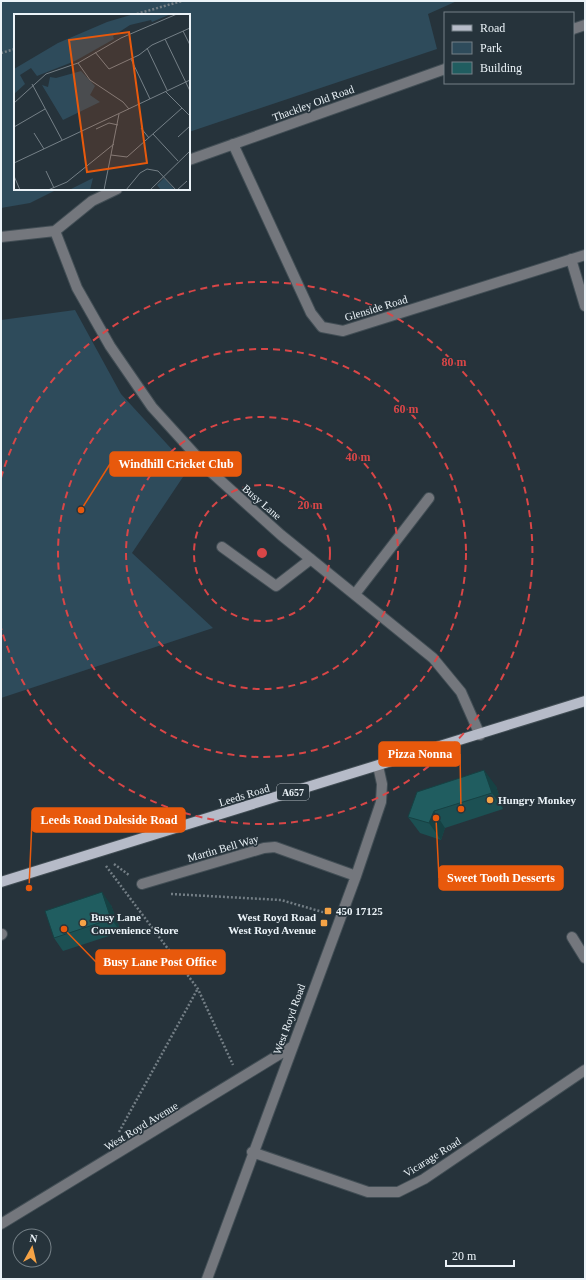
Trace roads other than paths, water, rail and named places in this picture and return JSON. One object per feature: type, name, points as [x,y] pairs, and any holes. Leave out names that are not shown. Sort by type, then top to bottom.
[{"type":"main road","name":"Leeds Road","points":[[1,882],[480,735],[585,701]]},
{"type":"street","points":[[574,29],[585,25]]},
{"type":"street","name":"Thackley Old Road","points":[[190,160],[444,69]]},
{"type":"street","name":"Glenside Road","points":[[233,144],[311,313],[322,328],[343,331],[585,255]]},
{"type":"street","points":[[1,237],[56,231],[92,201],[115,190]]},
{"type":"street","name":"Busy Lane","points":[[56,231],[77,288],[110,346],[152,407],[211,472],[311,559],[433,658],[461,692],[480,735]]},
{"type":"street","points":[[571,259],[585,306]]},
{"type":"street","points":[[355,594],[429,498]]},
{"type":"street","points":[[222,547],[276,586],[311,559]]},
{"type":"street","name":"West Royd Road","points":[[207,1279],[252,1152],[356,876],[381,802],[382,784],[378,766]]},
{"type":"street","name":"Martin Bell Way","points":[[142,884],[264,848],[275,847],[356,876]]},
{"type":"street","points":[[572,937],[585,958]]},
{"type":"street","name":"West Royd Avenue","points":[[1,1224],[240,1080],[293,1046]]},
{"type":"street","name":"Vicarage Road","points":[[252,1152],[368,1192],[398,1192],[424,1179],[585,1070]]},
{"type":"place","name":"Windhill Cricket Club","points":[[81,510]]},
{"type":"place","name":"Hungry Monkey","points":[[490,800]]},
{"type":"place","name":"Pizza Nonna","points":[[461,809]]},
{"type":"place","name":"Sweet Tooth Desserts","points":[[436,818]]},
{"type":"place","name":"Leeds Road Daleside Road","points":[[29,888]]},
{"type":"place","name":"450 17125","points":[[328,911]]},
{"type":"place","name":"Busy Lane Convenience Store","points":[[83,923]]},
{"type":"place","name":"West Royd Road West Royd Avenue","points":[[324,923]]},
{"type":"place","name":"Busy Lane Post Office","points":[[64,929]]}]
